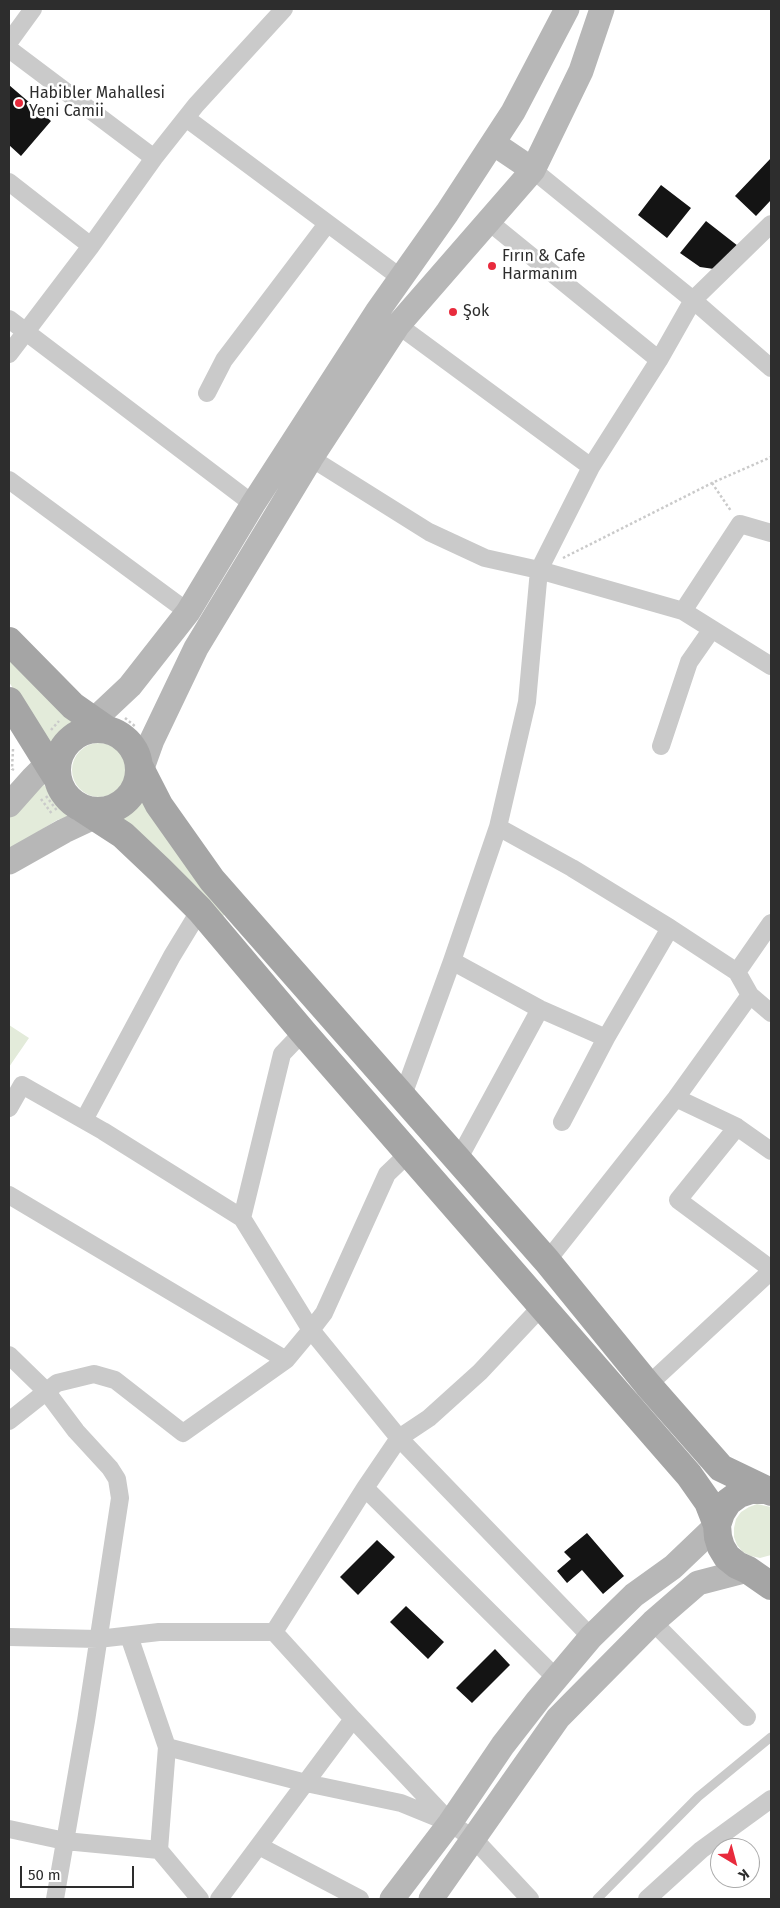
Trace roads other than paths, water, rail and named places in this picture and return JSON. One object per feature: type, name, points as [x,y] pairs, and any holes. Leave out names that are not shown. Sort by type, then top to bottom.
[{"type":"main road","points":[[9,805],[73,745],[130,686],[188,612],[253,504],[377,312],[447,213],[513,112],[567,9]]},
{"type":"main road","points":[[9,862],[96,812],[124,802],[133,792],[152,740],[196,648],[312,458],[398,326],[533,170],[580,71],[602,9]]},
{"type":"main road","points":[[493,143],[533,170]]},
{"type":"main road","points":[[9,641],[73,706],[73,745],[62,791],[66,797],[71,802],[96,812],[160,870],[200,910],[303,1032],[689,1475],[708,1502],[717,1525],[721,1547],[727,1556],[737,1565],[760,1569],[771,1586]]},
{"type":"main road","points":[[9,702],[73,745],[118,734],[128,742],[136,754],[139,772],[159,805],[212,880],[547,1261],[648,1386],[721,1468],[769,1490]]},
{"type":"main road","points":[[392,1899],[450,1823],[503,1745],[591,1637],[634,1595],[673,1567],[717,1525],[721,1513],[728,1502],[739,1494],[751,1490],[769,1490]]},
{"type":"main road","points":[[431,1899],[558,1718],[653,1622],[698,1583],[760,1569]]},
{"type":"street","points":[[9,42],[33,9]]},
{"type":"street","points":[[9,354],[91,246],[154,158],[186,118],[284,9]]},
{"type":"street","points":[[9,49],[154,158]]},
{"type":"street","points":[[186,118],[401,278]]},
{"type":"street","points":[[533,170],[693,300],[771,368]]},
{"type":"street","points":[[9,182],[91,246]]},
{"type":"street","points":[[488,221],[659,360]]},
{"type":"street","points":[[207,393],[224,360],[327,224]]},
{"type":"street","points":[[402,1098],[498,827],[527,702],[539,570],[591,467],[659,360],[693,300],[771,224]]},
{"type":"street","points":[[9,319],[253,504]]},
{"type":"street","points":[[398,326],[591,467]]},
{"type":"street","points":[[312,458],[428,532],[485,558],[539,570],[683,611],[771,666]]},
{"type":"street","points":[[9,480],[188,612]]},
{"type":"street","points":[[683,611],[740,524],[771,533]]},
{"type":"street","points":[[661,746],[689,662],[712,629]]},
{"type":"street","points":[[498,827],[572,868],[737,972],[750,995],[771,1013]]},
{"type":"street","points":[[84,1120],[172,956],[200,910]]},
{"type":"street","points":[[737,972],[771,923]]},
{"type":"street","points":[[562,1122],[606,1038],[670,928]]},
{"type":"street","points":[[452,961],[540,1009],[606,1038]]},
{"type":"street","points":[[547,1261],[676,1098],[750,995]]},
{"type":"street","points":[[458,1160],[540,1009]]},
{"type":"street","points":[[242,1218],[282,1054],[303,1032]]},
{"type":"street","points":[[9,1108],[22,1085],[84,1120],[242,1218],[311,1330],[399,1438],[591,1637]]},
{"type":"street","points":[[676,1098],[737,1127],[771,1151]]},
{"type":"street","points":[[648,1386],[771,1270],[678,1200],[737,1127]]},
{"type":"street","points":[[9,1421],[56,1383],[94,1374],[115,1380],[183,1433],[286,1360],[311,1330],[324,1313],[387,1174],[409,1154]]},
{"type":"street","points":[[9,1195],[286,1360]]},
{"type":"street","points":[[274,1632],[399,1438],[429,1418],[480,1372],[542,1306]]},
{"type":"street","points":[[9,1355],[46,1391],[76,1431],[110,1468],[117,1480],[120,1498],[55,1899]]},
{"type":"street","points":[[365,1488],[556,1678]]},
{"type":"street","points":[[653,1622],[747,1717]]},
{"type":"street","points":[[9,1637],[98,1639],[159,1632],[274,1632],[450,1823]]},
{"type":"street","points":[[129,1636],[167,1747],[159,1850],[200,1899]]},
{"type":"street","points":[[219,1899],[353,1719]]},
{"type":"street","points":[[167,1747],[306,1784],[401,1803],[450,1823],[474,1839],[530,1899]]},
{"type":"street","points":[[647,1899],[701,1850],[771,1799]]},
{"type":"street","points":[[9,1829],[65,1841],[159,1850]]},
{"type":"street","points":[[259,1846],[360,1899]]},
{"type":"lane","points":[[597,1899],[698,1798],[771,1737]]},
{"type":"place","name":"Habibler Mahallesi Yeni Camii","points":[[19,103]]},
{"type":"place","name":"Fırın & Cafe Harmanım","points":[[492,266]]},
{"type":"place","name":"Şok","points":[[453,312]]}]
